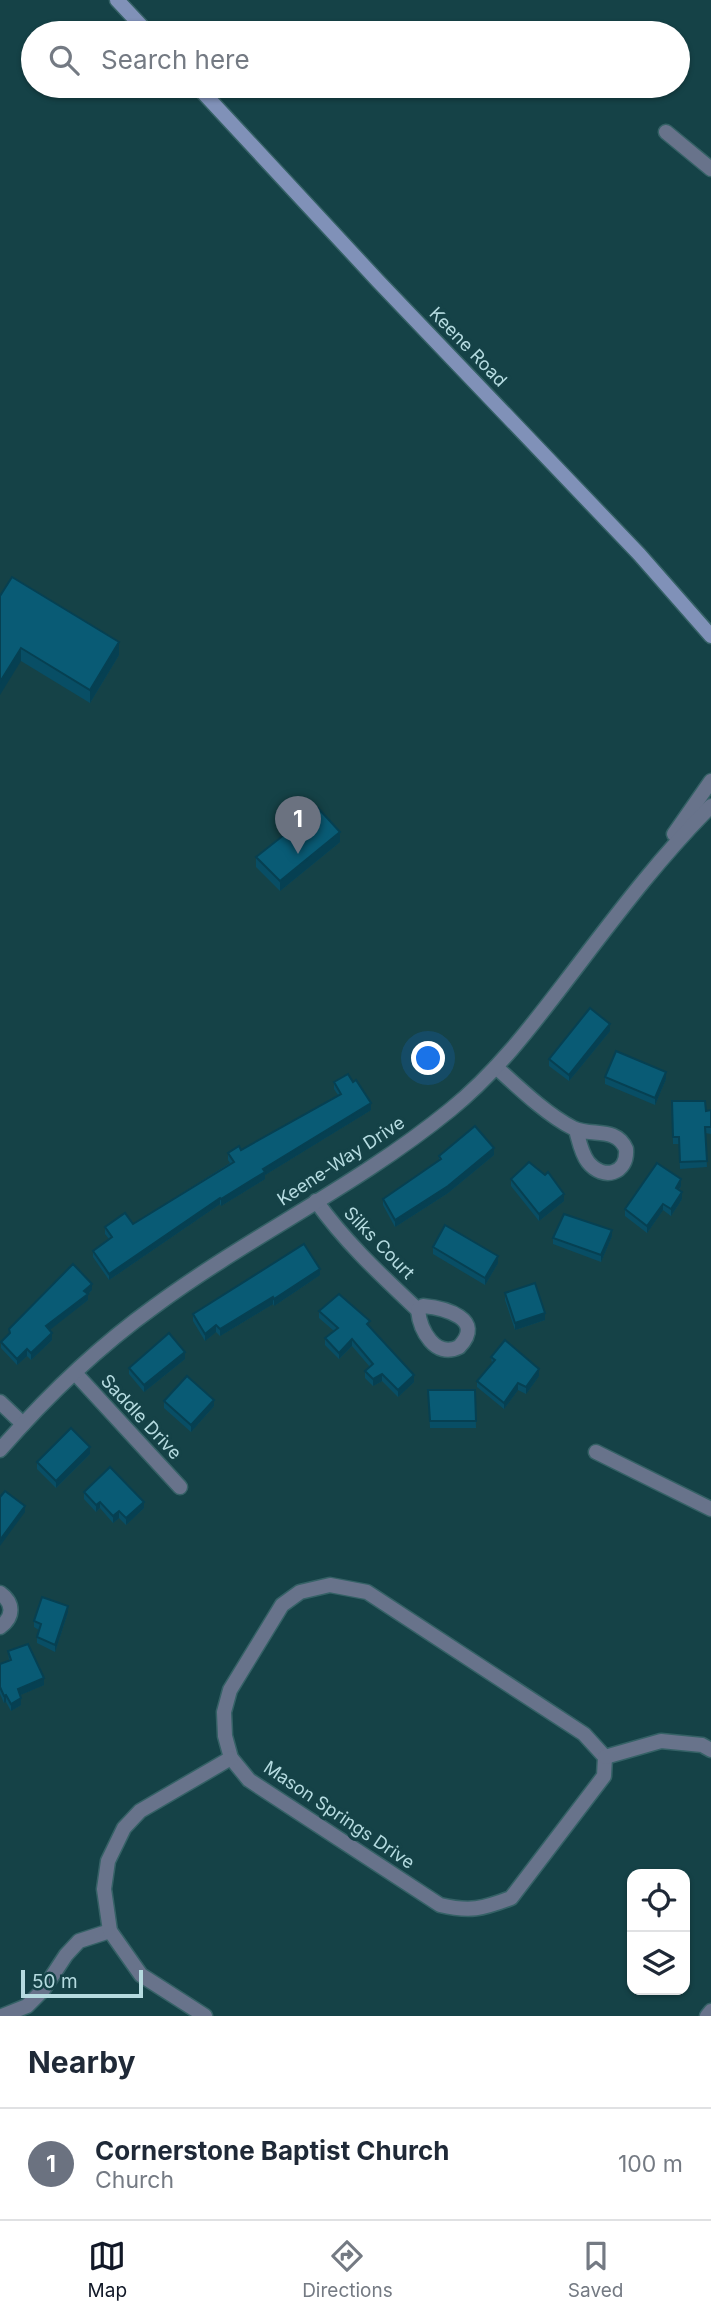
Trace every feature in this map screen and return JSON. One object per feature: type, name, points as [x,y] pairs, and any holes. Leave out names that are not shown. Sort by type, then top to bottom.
[{"type":"main road","points":[[117,0],[137,21]]},
{"type":"main road","name":"Keene Road","points":[[208,98],[378,281],[639,554],[711,636]]},
{"type":"street","points":[[666,132],[711,169]]},
{"type":"street","name":"Keene-Way Drive","points":[[660,860],[679,825],[711,781]]},
{"type":"street","name":"Keene-Way Drive","points":[[0,1450],[75,1373],[155,1306],[431,1125],[467,1096],[531,1026],[660,860],[711,806]]},
{"type":"street","points":[[496,1067],[558,1119],[576,1129]]},
{"type":"street","name":"Silks Court","points":[[316,1201],[335,1227],[418,1310]]},
{"type":"street","name":"Saddle Drive","points":[[75,1373],[180,1488]]},
{"type":"street","points":[[0,1402],[23,1424]]},
{"type":"street","points":[[596,1452],[711,1509]]},
{"type":"street","points":[[205,2016],[141,1975],[110,1931],[104,1889],[108,1861],[124,1828],[140,1811],[231,1758],[225,1736],[224,1712],[230,1690],[282,1605],[300,1592],[330,1585],[367,1592],[583,1734],[605,1757],[661,1741],[702,1745],[711,1750]]},
{"type":"street","points":[[0,1593],[9,1600],[11,1615],[0,1627]]},
{"type":"street","name":"Mason Springs Drive","points":[[231,1758],[249,1780],[440,1905],[464,1910],[490,1906],[511,1898],[604,1776],[605,1757]]},
{"type":"street","points":[[2,2016],[27,2006],[43,1990],[66,1955],[79,1941],[110,1931]]},
{"type":"street","points":[[707,2016],[711,2011]]},
{"type":"building","points":[[12,577],[119,642],[90,690],[21,648],[0,682],[0,596]]},
{"type":"building","points":[[318,808],[340,832],[280,881],[256,857]]},
{"type":"building","points":[[590,1008],[610,1024],[569,1075],[549,1059]]},
{"type":"building","points":[[616,1051],[666,1072],[655,1098],[605,1077]]},
{"type":"building","points":[[348,1074],[353,1082],[356,1080],[371,1103],[263,1169],[265,1172],[220,1198],[109,1274],[93,1251],[112,1237],[105,1227],[125,1213],[133,1224],[234,1162],[228,1153],[239,1146],[241,1150],[341,1094],[334,1082]]},
{"type":"building","points":[[672,1101],[705,1101],[706,1111],[711,1110],[711,1127],[705,1127],[707,1161],[680,1162],[679,1137],[673,1137]]},
{"type":"building","points":[[475,1126],[494,1148],[448,1186],[395,1220],[383,1199],[441,1159],[439,1156]]},
{"type":"building","points":[[529,1162],[545,1175],[548,1172],[564,1194],[539,1214],[511,1179]]},
{"type":"building","points":[[657,1163],[681,1179],[676,1188],[682,1192],[671,1209],[663,1204],[647,1226],[625,1209]]},
{"type":"building","points":[[564,1214],[612,1230],[601,1255],[553,1238]]},
{"type":"building","points":[[445,1225],[498,1256],[485,1278],[433,1247]]},
{"type":"building","points":[[304,1244],[320,1269],[274,1299],[273,1297],[220,1329],[216,1325],[205,1334],[193,1314]]},
{"type":"building","points":[[73,1264],[92,1284],[84,1291],[88,1294],[46,1326],[52,1333],[31,1353],[27,1349],[17,1359],[1,1342],[10,1333],[9,1329]]},
{"type":"building","points":[[535,1283],[545,1313],[515,1323],[505,1293]]},
{"type":"building","points":[[339,1294],[370,1321],[367,1324],[414,1375],[398,1390],[382,1374],[373,1379],[365,1371],[373,1364],[352,1339],[339,1353],[325,1338],[338,1328],[319,1311]]},
{"type":"building","points":[[169,1333],[185,1352],[144,1385],[129,1368]]},
{"type":"building","points":[[505,1340],[539,1369],[526,1387],[518,1383],[504,1403],[477,1381],[495,1360],[491,1357]]},
{"type":"building","points":[[187,1376],[214,1400],[191,1425],[164,1401]]},
{"type":"building","points":[[428,1390],[475,1390],[476,1421],[430,1421]]},
{"type":"building","points":[[71,1428],[90,1447],[56,1481],[37,1462]]},
{"type":"building","points":[[110,1467],[144,1502],[126,1518],[119,1511],[113,1516],[100,1502],[96,1505],[84,1492]]},
{"type":"building","points":[[5,1491],[25,1506],[0,1540],[0,1497]]},
{"type":"building","points":[[42,1597],[68,1606],[55,1645],[37,1637],[41,1624],[34,1621]]},
{"type":"building","points":[[28,1644],[44,1678],[18,1689],[21,1698],[11,1704],[0,1687],[0,1664],[11,1660],[8,1651]]},
{"type":"place","name":"Cornerstone Baptist Church","points":[[298,854]]}]
